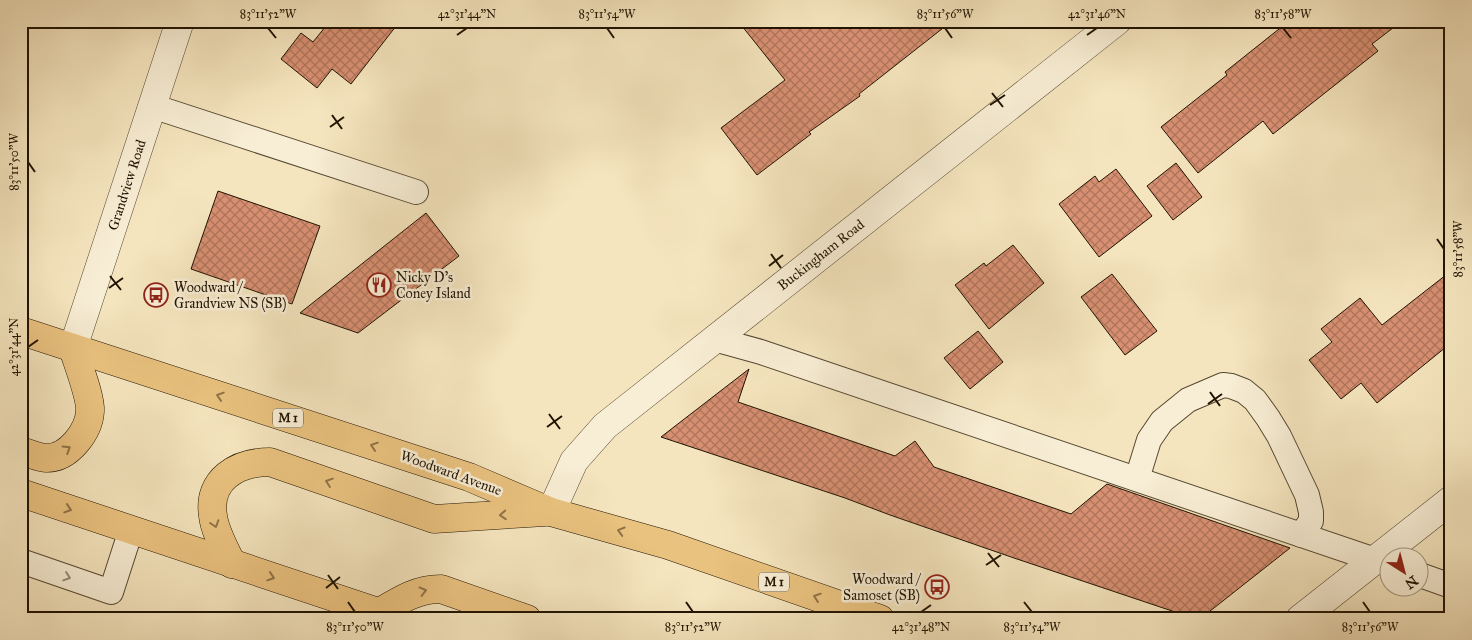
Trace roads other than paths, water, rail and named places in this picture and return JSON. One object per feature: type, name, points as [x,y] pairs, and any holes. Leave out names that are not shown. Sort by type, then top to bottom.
[{"type":"main road","name":"Woodward Avenue","points":[[21,331],[469,477],[551,512],[668,545],[880,619]]},
{"type":"main road","points":[[21,451],[47,458],[63,453],[76,444],[87,427],[90,409],[73,348]]},
{"type":"main road","points":[[232,564],[219,536],[213,516],[213,500],[218,485],[228,474],[240,466],[255,462],[270,462],[434,519],[551,512]]},
{"type":"main road","points":[[21,493],[383,617],[411,594],[427,589],[441,588],[527,619]]},
{"type":"street","name":"Grandview Road","points":[[73,348],[180,21]]},
{"type":"street","name":"Buckingham Road","points":[[551,512],[574,461],[605,426],[1118,21]]},
{"type":"street","points":[[1398,548],[1451,500]]},
{"type":"street","points":[[1300,619],[1380,563]]},
{"type":"lane","points":[[152,106],[416,192]]},
{"type":"lane","points":[[714,339],[761,352],[1380,561]]},
{"type":"lane","points":[[1138,479],[1149,440],[1162,421],[1188,400],[1224,385],[1231,386],[1244,391],[1255,400],[1279,436],[1306,495],[1311,512],[1311,521],[1301,534]]},
{"type":"lane","points":[[21,562],[111,592],[131,530]]},
{"type":"lane","points":[[1430,579],[1451,586]]},
{"type":"place","name":"Nicky D's Coney Island","points":[[379,285]]},
{"type":"place","name":"Woodward / Grandview NS (SB)","points":[[156,295]]},
{"type":"place","name":"Woodward / Samoset (SB)","points":[[937,587]]}]
